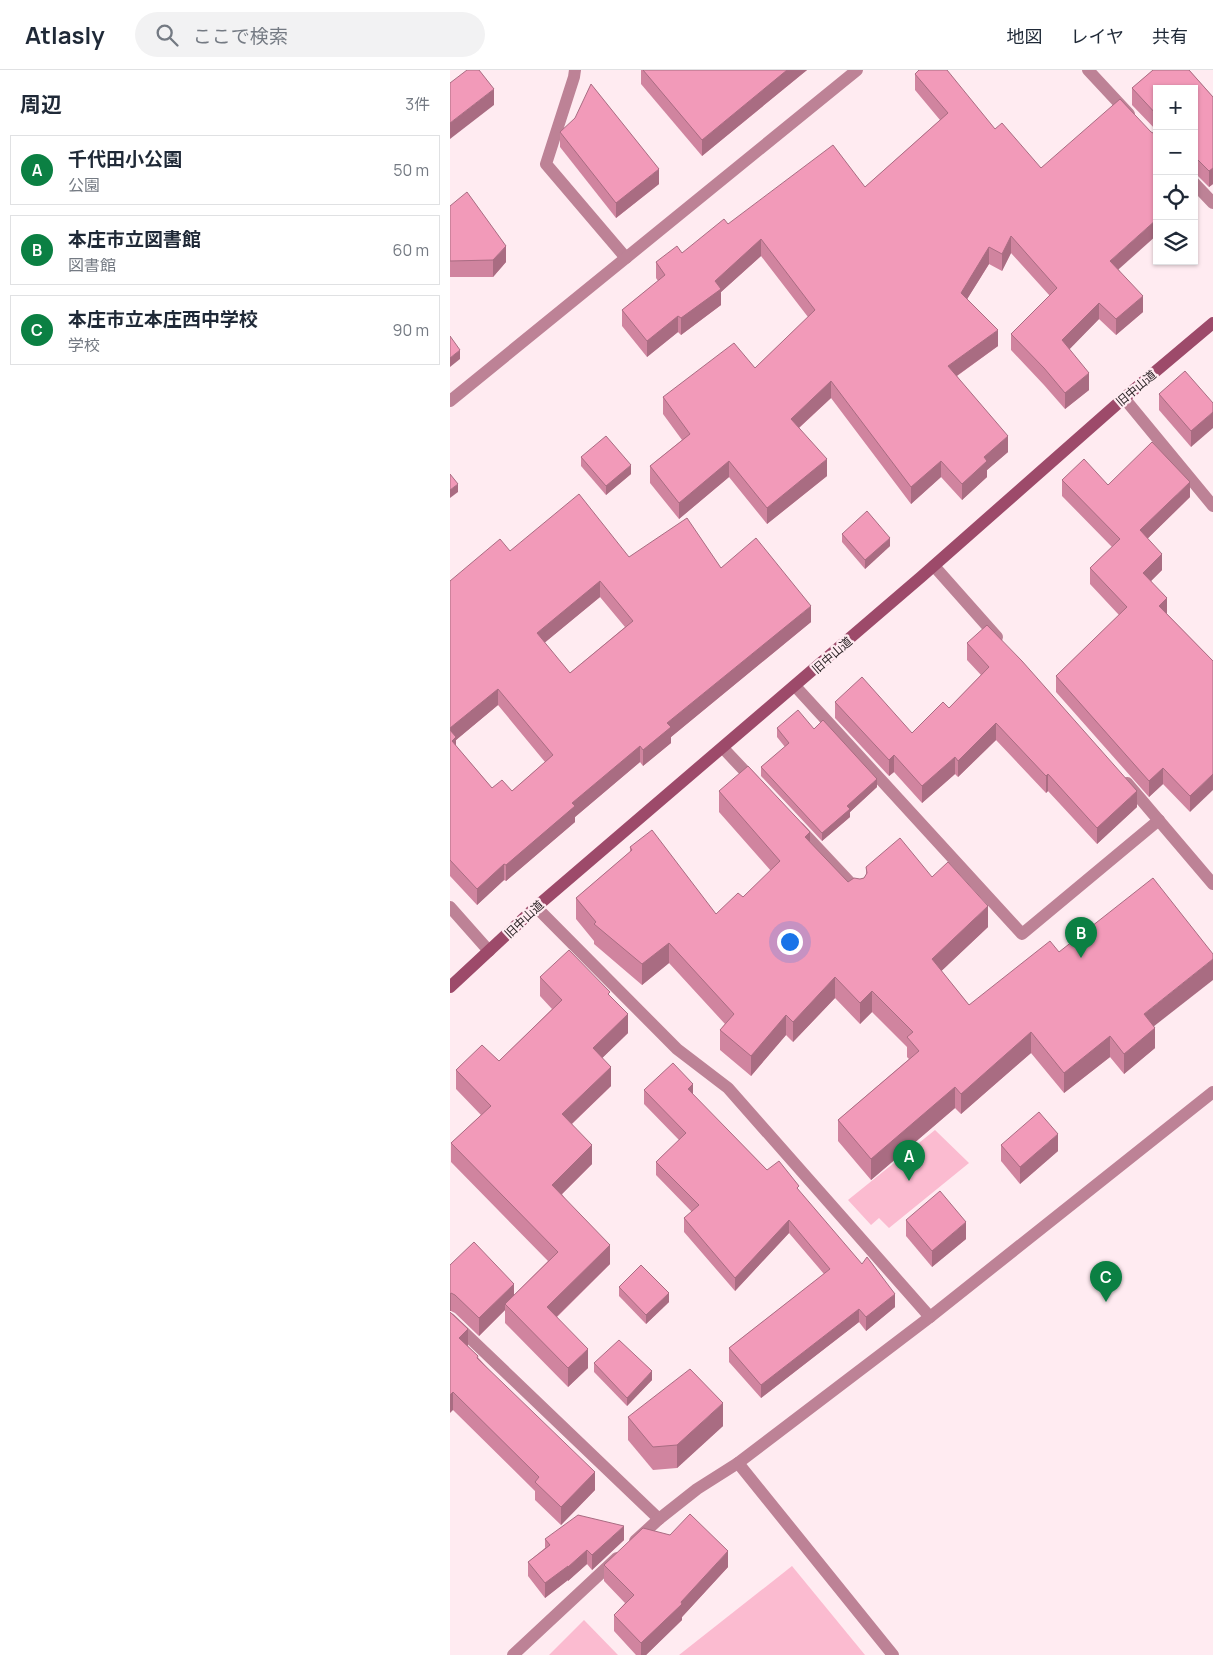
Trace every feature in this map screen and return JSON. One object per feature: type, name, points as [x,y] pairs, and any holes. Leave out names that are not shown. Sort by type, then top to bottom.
[{"type":"main road","name":"旧中山道","points":[[450,986],[536,906],[796,686],[1124,398],[1213,323]]},
{"type":"street","points":[[575,70],[546,164],[626,258]]},
{"type":"street","points":[[450,401],[857,70]]},
{"type":"street","points":[[1088,70],[1136,121]]},
{"type":"street","points":[[1198,187],[1213,202]]},
{"type":"street","points":[[1124,398],[1213,506]]},
{"type":"street","points":[[934,566],[1007,648]]},
{"type":"street","points":[[796,686],[1022,934],[1159,820]]},
{"type":"street","points":[[723,748],[764,791]]},
{"type":"street","points":[[1120,775],[1213,884]]},
{"type":"street","points":[[791,820],[859,892]]},
{"type":"street","points":[[536,906],[677,1049],[728,1088],[930,1317]]},
{"type":"street","points":[[450,907],[489,951]]},
{"type":"street","points":[[513,1655],[659,1519],[698,1489],[738,1463],[930,1317],[1213,1092]]},
{"type":"street","points":[[450,1319],[659,1519]]},
{"type":"street","points":[[738,1463],[893,1655]]},
{"type":"shaded area","points":[[935,1130],[969,1163],[889,1228],[879,1218],[871,1225],[848,1200]]},
{"type":"shaded area","points":[[792,1566],[865,1655],[679,1655]]},
{"type":"shaded area","points":[[584,1620],[618,1655],[549,1655]]},
{"type":"building","points":[[467,70],[479,70],[494,89],[450,123],[450,83]]},
{"type":"building","points":[[643,70],[787,70],[702,140]]},
{"type":"building","points":[[919,70],[947,70],[995,129],[1002,123],[1041,168],[1120,99],[1153,133],[1153,223],[1110,261],[1143,296],[1116,319],[1099,303],[1062,340],[1089,373],[1065,393],[1011,334],[1057,288],[1011,236],[1002,254],[989,247],[961,293],[998,330],[948,366],[1008,436],[984,457],[987,461],[962,484],[941,461],[911,487],[831,381],[791,419],[827,459],[767,508],[729,461],[679,503],[650,466],[690,434],[663,397],[734,343],[755,368],[815,310],[761,239],[715,281],[721,289],[681,318],[678,316],[647,341],[622,310],[665,275],[656,262],[677,246],[682,253],[724,219],[728,224],[833,145],[865,187],[948,113],[915,74]]},
{"type":"building","points":[[1153,70],[1189,70],[1213,97],[1213,168],[1209,171],[1198,160],[1198,85],[1153,85],[1153,111],[1132,88]]},
{"type":"building","points":[[591,84],[659,169],[616,203],[560,132],[575,118]]},
{"type":"building","points":[[467,192],[506,246],[493,260],[450,261],[450,206]]},
{"type":"building","points":[[450,336],[460,350],[450,358]]},
{"type":"building","points":[[1185,371],[1213,403],[1213,412],[1191,431],[1159,394]]},
{"type":"building","points":[[606,436],[631,465],[606,486],[581,457]]},
{"type":"building","points":[[1152,442],[1190,482],[1140,530],[1162,554],[1143,573],[1167,598],[1159,606],[1213,661],[1213,774],[1190,796],[1163,768],[1149,781],[1056,676],[1127,607],[1090,568],[1120,539],[1062,480],[1084,459],[1108,485]]},
{"type":"building","points":[[450,474],[458,484],[450,490]]},
{"type":"building","points":[[579,494],[629,557],[687,518],[721,568],[756,538],[811,606],[667,723],[671,727],[643,750],[640,746],[572,803],[575,806],[506,865],[504,864],[477,889],[450,860],[450,730],[456,737],[452,741],[492,788],[502,780],[512,791],[553,755],[498,689],[450,728],[450,581],[500,539],[510,551]],"holes":[[[600,581],[633,621],[570,673],[537,633]]]},
{"type":"building","points":[[867,511],[890,538],[865,560],[842,534]]},
{"type":"building","points":[[987,625],[1022,661],[1137,791],[1097,828],[1048,774],[1046,776],[996,723],[958,761],[955,757],[922,786],[894,755],[889,760],[835,702],[862,677],[912,733],[943,702],[949,708],[989,667],[967,643]]},
{"type":"building","points":[[798,710],[814,729],[823,720],[877,779],[847,806],[850,809],[822,833],[761,767],[789,743],[777,728]]},
{"type":"building","points":[[748,766],[810,832],[805,837],[848,882],[854,878],[864,878],[867,873],[866,867],[900,838],[932,877],[948,862],[988,906],[932,959],[969,1005],[1050,941],[1059,952],[1153,878],[1213,954],[1213,959],[1144,1014],[1155,1028],[1124,1054],[1110,1036],[1064,1073],[1031,1032],[961,1094],[955,1087],[871,1159],[838,1120],[919,1051],[907,1037],[913,1032],[872,991],[860,1003],[835,977],[793,1022],[786,1015],[751,1056],[720,1030],[734,1014],[669,943],[642,964],[594,924],[596,922],[576,898],[632,850],[630,847],[652,830],[716,914],[738,893],[743,897],[780,861],[719,791]]},
{"type":"building","points":[[569,950],[610,992],[608,994],[628,1014],[593,1048],[611,1067],[562,1114],[592,1145],[552,1185],[610,1245],[547,1307],[588,1349],[568,1368],[505,1304],[558,1252],[451,1143],[491,1106],[456,1070],[482,1045],[499,1061],[562,1000],[540,977]]},
{"type":"building","points":[[673,1063],[693,1084],[688,1089],[767,1170],[779,1161],[799,1186],[797,1188],[862,1264],[867,1257],[895,1294],[866,1317],[859,1309],[761,1385],[729,1348],[830,1269],[789,1220],[735,1278],[684,1218],[699,1205],[656,1162],[686,1133],[644,1090]]},
{"type":"building","points":[[1039,1112],[1058,1134],[1020,1167],[1001,1145]]},
{"type":"building","points":[[940,1191],[966,1222],[932,1251],[906,1220]]},
{"type":"building","points":[[474,1242],[514,1284],[479,1318],[455,1295],[450,1294],[450,1265]]},
{"type":"building","points":[[641,1265],[669,1293],[646,1315],[619,1287]]},
{"type":"building","points":[[450,1312],[468,1329],[459,1338],[478,1356],[477,1358],[595,1472],[561,1507],[535,1482],[539,1477],[453,1392],[450,1395]]},
{"type":"building","points":[[619,1340],[652,1371],[627,1398],[594,1363]]},
{"type":"building","points":[[690,1369],[723,1403],[677,1445],[653,1447],[628,1417]]},
{"type":"building","points":[[690,1514],[728,1551],[681,1602],[682,1604],[641,1643],[614,1615],[634,1595],[604,1565],[643,1528],[670,1535]]},
{"type":"building","points":[[578,1515],[624,1526],[592,1555],[587,1550],[568,1567],[545,1583],[528,1562],[550,1545],[545,1539]]},
{"type":"place","name":"本庄市立図書館","points":[[1081,958]]},
{"type":"place","name":"千代田小公園","points":[[909,1181]]},
{"type":"place","name":"本庄市立本庄西中学校","points":[[1106,1302]]}]
